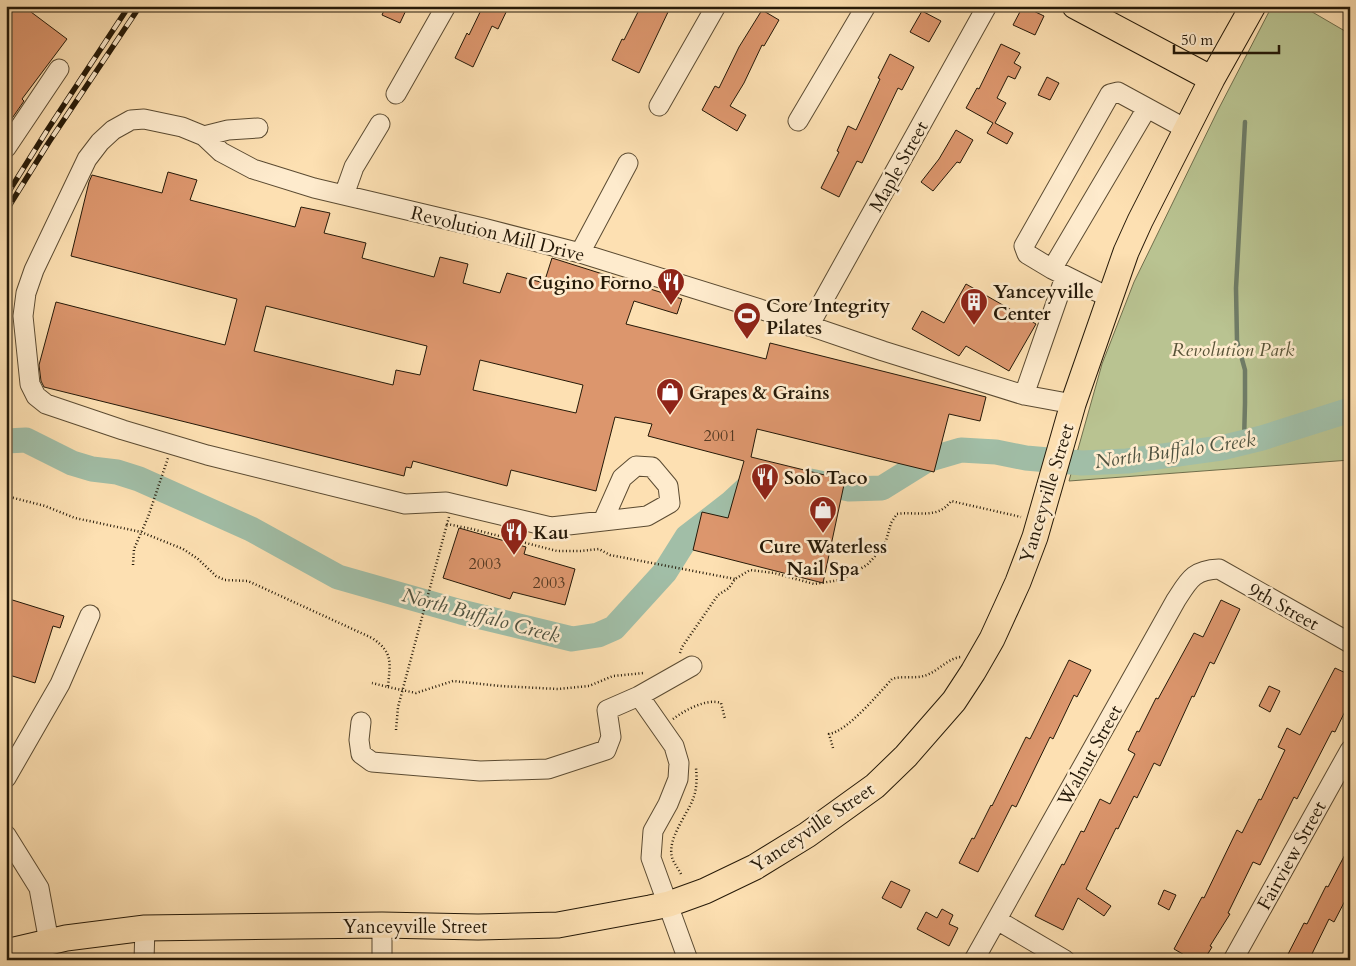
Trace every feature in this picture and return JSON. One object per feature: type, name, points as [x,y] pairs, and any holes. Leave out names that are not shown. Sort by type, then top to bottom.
[{"type":"main road","points":[[1075,6],[1212,79]]},
{"type":"main road","name":"Yanceyville Street","points":[[6,952],[66,938],[145,928],[558,925],[669,904],[705,891],[755,867],[807,835],[875,786],[906,756],[954,701],[992,640],[1028,555],[1070,412],[1126,252],[1186,129],[1253,6]]},
{"type":"street","points":[[396,94],[446,6]]},
{"type":"street","points":[[659,106],[716,6]]},
{"type":"street","points":[[798,121],[866,6]]},
{"type":"street","name":"Maple Street","points":[[809,326],[987,6]]},
{"type":"street","points":[[6,148],[59,69]]},
{"type":"street","points":[[1110,298],[1059,273],[1027,254],[1024,246],[1110,94],[1118,92],[1186,129]]},
{"type":"street","points":[[1024,395],[1059,273],[1147,108]]},
{"type":"street","name":"Revolution Mill Drive","points":[[603,521],[551,527],[446,502],[405,504],[207,455],[123,430],[46,404],[36,396],[30,384],[23,316],[26,293],[34,270],[87,160],[100,142],[113,130],[131,120],[144,119],[182,127],[204,136],[221,152],[253,169],[314,188],[580,253],[763,310],[1024,395],[1070,412]]},
{"type":"street","points":[[344,195],[352,172],[380,124]]},
{"type":"street","points":[[204,136],[228,130],[258,128]]},
{"type":"street","points":[[580,253],[628,163]]},
{"type":"street","name":"Walnut Street","points":[[974,960],[1176,600],[1192,576],[1204,569],[1219,569]]},
{"type":"street","name":"9th Street","points":[[1219,569],[1350,643]]},
{"type":"street","points":[[6,778],[60,684],[90,615]]},
{"type":"street","points":[[361,722],[359,740],[361,754],[372,762],[480,771],[548,769],[606,750],[611,737],[607,710],[658,686],[684,663]]},
{"type":"street","points":[[639,696],[674,746],[679,763],[678,779],[668,804],[653,832],[651,858],[688,960]]},
{"type":"street","name":"Fairview Street","points":[[1233,960],[1350,750]]},
{"type":"street","points":[[6,835],[39,888],[49,942]]},
{"type":"street","points":[[996,920],[1065,960]]},
{"type":"street","points":[[382,925],[382,960]]},
{"type":"street","points":[[144,960],[145,928]]},
{"type":"path","points":[[133,565],[134,549],[148,517],[166,465]]},
{"type":"path","points":[[6,496],[45,506],[76,518],[141,532],[183,549],[198,558],[216,576],[225,580],[248,581],[372,638],[383,645],[389,655],[388,687]]},
{"type":"path","points":[[684,663],[682,647],[718,595],[729,588],[735,579],[750,570],[774,573],[814,584],[840,580],[867,565],[878,553],[886,541],[897,514],[908,512],[924,515],[936,512],[948,506],[951,502],[1021,517]]},
{"type":"path","points":[[396,730],[398,707],[453,504]]},
{"type":"path","points":[[448,524],[557,551],[580,552],[599,549],[610,555],[623,558],[735,579]]},
{"type":"path","points":[[833,748],[829,734],[836,733],[847,724],[870,703],[892,678],[914,678],[928,674],[954,658],[962,657]]},
{"type":"path","points":[[372,683],[416,693],[453,681],[558,689],[589,686],[613,676],[651,673],[658,686]]},
{"type":"path","points":[[672,720],[681,713],[715,701],[721,704],[725,719]]},
{"type":"green space","name":"Revolution Park","points":[[1272,6],[1302,6],[1350,34],[1350,460],[1069,481],[1102,364],[1134,282],[1218,110]]},
{"type":"building","points":[[6,6],[23,6],[67,39],[22,99],[24,101],[6,127]]},
{"type":"building","points":[[386,6],[408,6],[400,23],[382,15]]},
{"type":"building","points":[[483,6],[509,6],[498,29],[492,26],[473,67],[455,58]]},
{"type":"building","points":[[641,6],[661,6],[669,10],[639,73],[612,60]]},
{"type":"building","points":[[1023,6],[1044,16],[1035,35],[1013,25]]},
{"type":"building","points":[[762,10],[779,20],[764,46],[762,45],[744,83],[730,106],[746,115],[737,131],[702,110],[715,86],[719,88],[739,47]]},
{"type":"building","points":[[922,11],[941,21],[929,42],[910,32]]},
{"type":"building","points":[[1001,44],[1020,53],[1014,63],[1021,67],[1015,79],[1008,76],[997,98],[1006,103],[995,123],[1013,133],[1007,144],[987,133],[993,123],[966,108],[977,88],[979,89]]},
{"type":"building","points":[[890,54],[914,67],[902,90],[898,88],[862,163],[857,161],[839,197],[821,188],[839,152],[837,151],[848,126],[856,130]]},
{"type":"building","points":[[1047,77],[1059,83],[1050,100],[1038,95]]},
{"type":"building","points":[[956,130],[973,140],[960,163],[957,162],[933,191],[921,182],[939,159]]},
{"type":"building","points":[[168,172],[197,180],[190,200],[295,227],[301,207],[330,213],[324,233],[366,243],[362,258],[434,277],[440,257],[468,264],[463,283],[500,293],[507,273],[544,283],[552,258],[682,299],[677,314],[634,301],[626,324],[766,359],[770,343],[986,397],[980,421],[949,414],[934,472],[757,429],[751,457],[845,480],[823,583],[693,550],[702,512],[728,518],[744,461],[648,436],[652,424],[615,417],[596,491],[511,470],[507,486],[413,461],[411,468],[406,467],[404,476],[44,387],[41,381],[39,365],[56,302],[225,345],[237,299],[71,256],[92,175],[162,193]],"holes":[[[266,306],[427,346],[420,375],[396,370],[393,385],[254,351]],[[480,360],[583,385],[576,413],[473,390]]]},
{"type":"building","name":"Yanceyville Center","points":[[966,284],[1036,324],[1009,371],[966,346],[959,356],[912,329],[922,311],[944,323]]},
{"type":"building","points":[[459,528],[526,547],[524,554],[575,569],[565,605],[513,592],[510,599],[443,578]]},
{"type":"building","points":[[6,598],[64,616],[60,628],[53,626],[35,683],[6,674]]},
{"type":"building","points":[[1221,600],[1240,609],[1214,664],[1210,662],[1194,697],[1192,696],[1160,766],[1154,763],[1137,798],[1134,796],[1086,889],[1111,906],[1104,916],[1078,898],[1063,930],[1035,916],[1081,831],[1084,832],[1100,799],[1110,804],[1135,754],[1128,750],[1137,731],[1139,732],[1156,698],[1158,699],[1194,633],[1203,637]]},
{"type":"building","points":[[1069,660],[1091,670],[1077,697],[1074,695],[1053,739],[1050,737],[1016,807],[1012,805],[978,872],[959,863],[992,806],[1026,737],[1030,739]]},
{"type":"building","points":[[1335,668],[1350,675],[1350,701],[1335,732],[1332,731],[1297,799],[1294,797],[1260,865],[1253,862],[1228,913],[1230,914],[1210,946],[1212,947],[1204,960],[1193,960],[1174,949],[1202,897],[1204,898],[1237,830],[1242,833],[1259,799],[1261,800],[1285,750],[1278,747],[1287,728],[1300,735]]},
{"type":"building","points":[[1269,686],[1280,691],[1270,712],[1259,706]]},
{"type":"building","points":[[1350,845],[1350,891],[1334,922],[1329,919],[1309,960],[1285,960],[1304,923],[1307,924]]},
{"type":"building","points":[[891,881],[910,890],[901,908],[882,898]]},
{"type":"building","points":[[1164,890],[1176,895],[1169,910],[1158,904]]},
{"type":"building","points":[[942,909],[953,915],[949,924],[958,928],[949,946],[917,929],[926,912],[937,918]]},
{"type":"waterway","points":[[1216,6],[1217,10]]},
{"type":"waterway","points":[[1244,442],[1245,370],[1237,341],[1236,288],[1245,122]]},
{"type":"waterway","name":"North Buffalo Creek","points":[[810,481],[849,489],[882,488],[927,460],[961,450],[996,452],[1026,458],[1082,463],[1127,461],[1221,448],[1262,438],[1350,410]]},
{"type":"waterway","name":"North Buffalo Creek","points":[[6,441],[26,440],[72,463],[92,469],[117,472],[139,479],[251,529],[338,577],[461,612],[572,639],[598,635],[614,628],[665,572],[687,537],[731,503],[758,478]]},
{"type":"railway","points":[[6,196],[129,6]]},
{"type":"railway","points":[[6,211],[49,142],[140,6]]},
{"type":"place","name":"Cugino Forno","points":[[671,306]]},
{"type":"place","name":"Yanceyville Center","points":[[974,326]]},
{"type":"place","name":"Core Integrity Pilates","points":[[747,340]]},
{"type":"place","name":"Grapes & Grains","points":[[670,416]]},
{"type":"place","name":"Solo Taco","points":[[765,501]]},
{"type":"place","name":"Cure Waterless Nail Spa","points":[[823,534]]},
{"type":"place","name":"Kau","points":[[514,556]]}]
